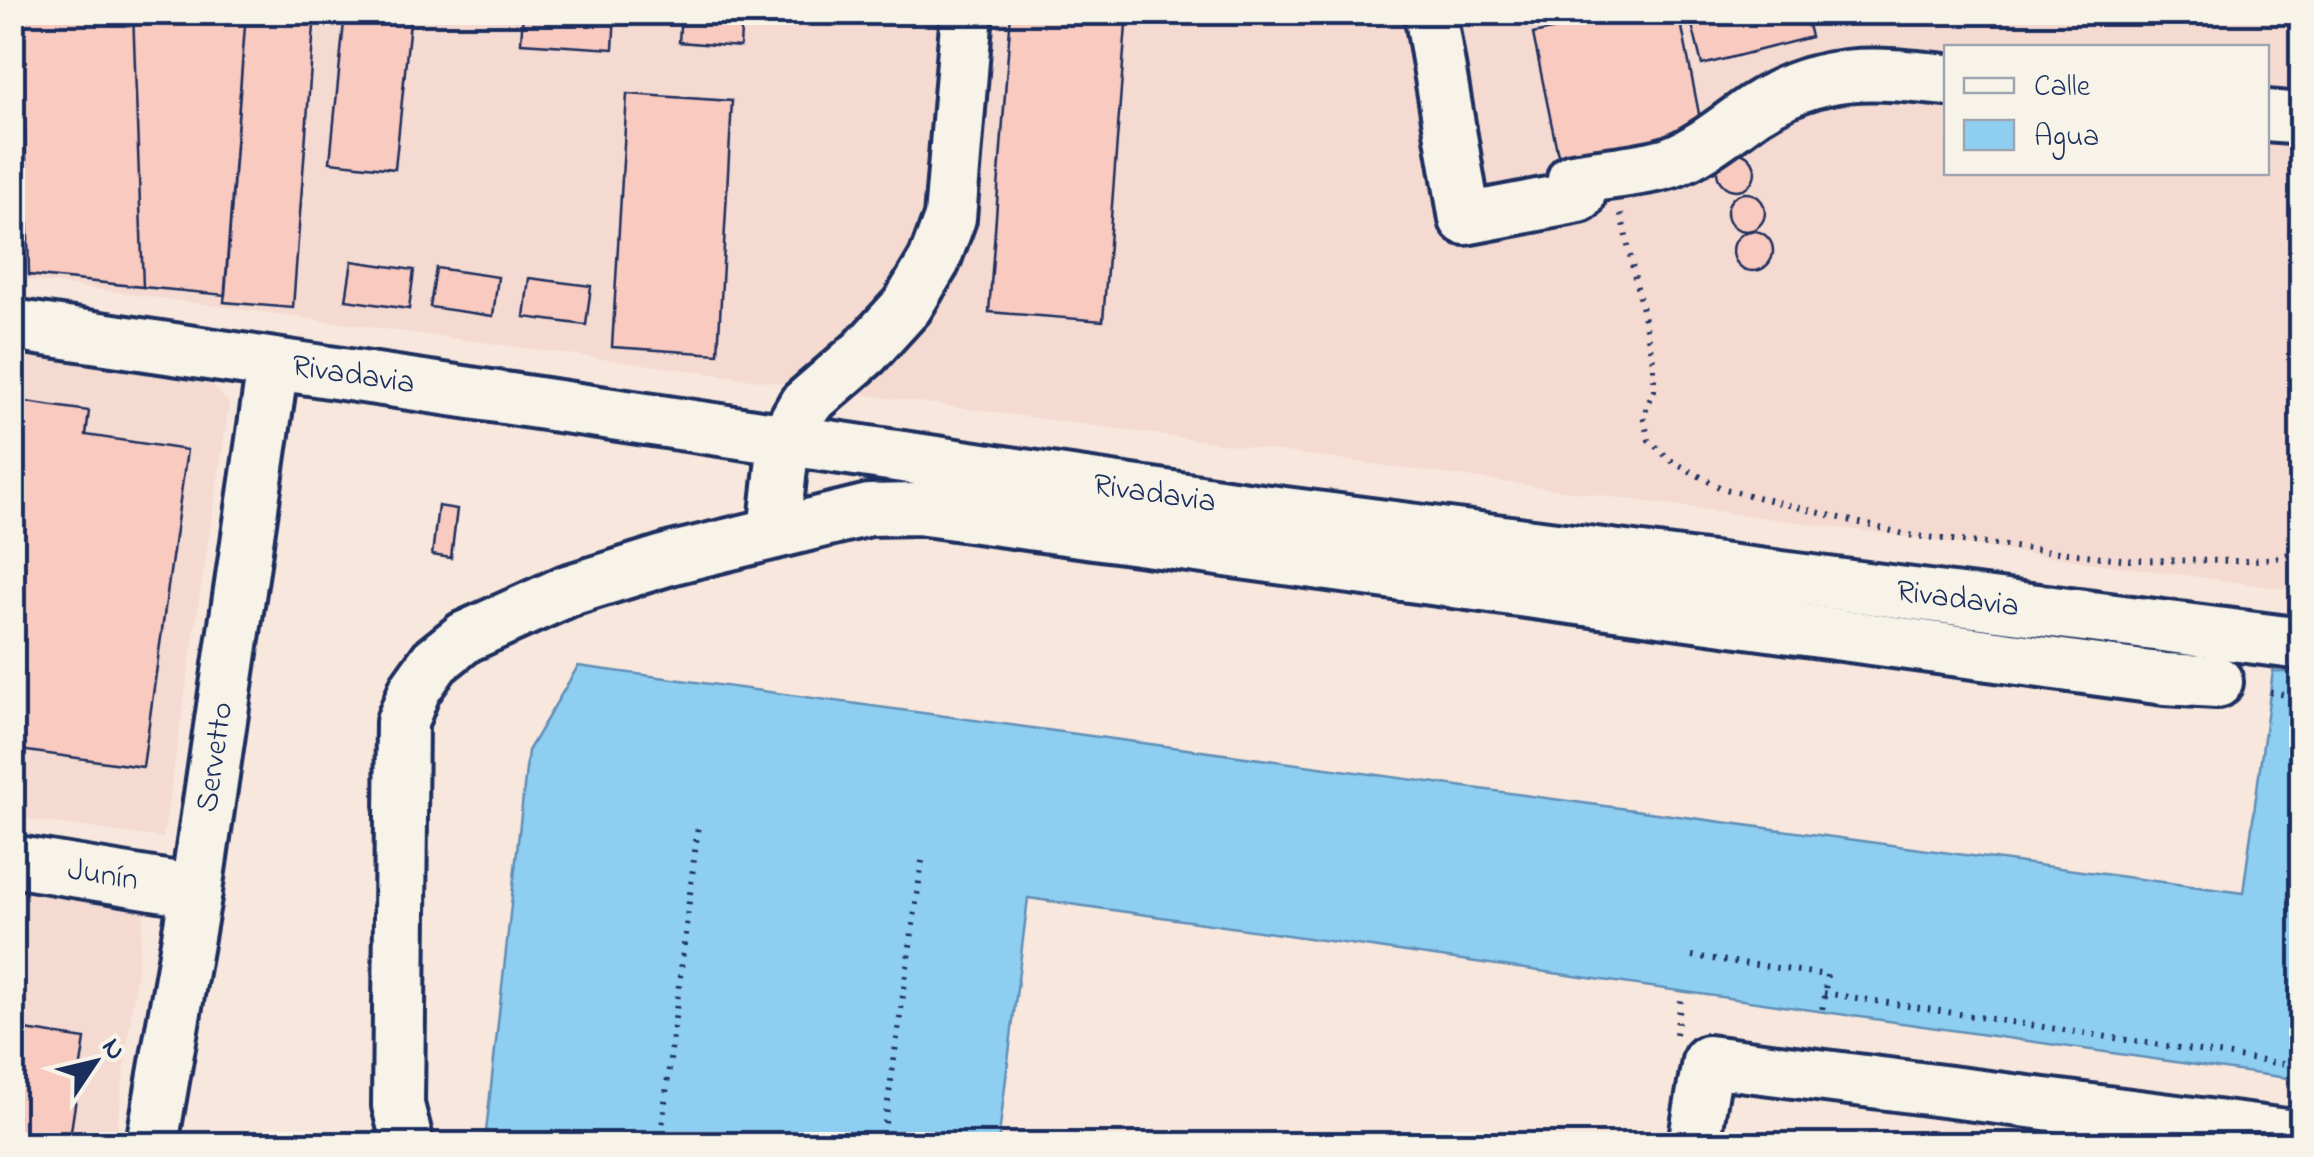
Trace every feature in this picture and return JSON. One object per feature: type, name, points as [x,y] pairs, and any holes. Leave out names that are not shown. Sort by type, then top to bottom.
[{"type":"street","points":[[774,533],[784,440],[804,405],[865,352],[907,306],[934,262],[950,218],[966,12]]},
{"type":"street","points":[[1430,12],[1465,220],[1579,197],[1573,179],[1670,162],[1764,104],[1825,79],[1854,72],[1944,80]]},
{"type":"street","points":[[2269,116],[2302,119]]},
{"type":"street","name":"Rivadavia","points":[[12,325],[1252,509],[2302,644]]},
{"type":"street","name":"Servetto","points":[[152,1144],[196,891],[272,366]]},
{"type":"street","points":[[408,1144],[398,1105],[402,722],[416,689],[435,661],[465,637],[567,591],[673,558],[869,510],[918,509],[2166,680],[2217,682]]},
{"type":"street","name":"Junín","points":[[12,861],[196,891]]},
{"type":"street","points":[[1694,1144],[1708,1061],[2302,1138]]},
{"type":"path","points":[[1612,172],[1654,365],[1654,390],[1643,417],[1650,440],[1670,460],[1721,488],[1908,536],[2130,560],[2244,561],[2276,558],[2302,550]]},
{"type":"path","points":[[2270,692],[2302,698]]},
{"type":"path","points":[[660,1144],[698,826]]},
{"type":"path","points":[[882,1144],[922,861]]},
{"type":"path","points":[[1692,956],[1827,975],[1822,1011]]},
{"type":"path","points":[[1824,993],[2302,1067]]},
{"type":"shaded area","points":[[13,13],[2301,13],[2301,591],[13,278]]},
{"type":"shaded area","points":[[13,353],[212,385],[229,404],[163,838],[13,817]]},
{"type":"shaded area","points":[[13,884],[145,904],[115,1144],[13,1144]]},
{"type":"water","points":[[578,666],[2243,893],[2273,671],[2301,674],[2301,1080],[1028,898],[998,1144],[491,1144],[485,1141],[528,751]]},
{"type":"building","points":[[12,12],[18,12],[25,273],[12,272]]},
{"type":"building","points":[[22,12],[133,12],[143,287],[29,275]]},
{"type":"building","points":[[133,12],[246,12],[225,295],[143,287]]},
{"type":"building","points":[[246,12],[315,12],[293,308],[224,302]]},
{"type":"building","points":[[345,12],[411,12],[395,169],[330,162]]},
{"type":"building","points":[[523,12],[615,12],[613,49],[521,43]]},
{"type":"building","points":[[681,12],[742,12],[740,47],[679,42]]},
{"type":"building","points":[[1011,12],[1127,12],[1103,321],[989,312]]},
{"type":"building","points":[[1633,12],[1679,12],[1703,134],[1561,170],[1533,34]]},
{"type":"building","points":[[1689,12],[1805,12],[1811,37],[1702,65]]},
{"type":"building","points":[[627,94],[732,101],[718,354],[612,347]]},
{"type":"building","points":[[1736,152],[1749,158],[1755,171],[1749,184],[1736,190],[1723,184],[1717,171],[1723,158]]},
{"type":"building","points":[[1746,193],[1760,198],[1765,212],[1760,226],[1746,231],[1732,226],[1727,212],[1732,198]]},
{"type":"building","points":[[1753,231],[1767,237],[1773,251],[1767,265],[1753,271],[1739,265],[1733,251],[1739,237]]},
{"type":"building","points":[[352,261],[414,270],[409,309],[346,300]]},
{"type":"building","points":[[436,268],[498,277],[493,316],[430,307]]},
{"type":"building","points":[[529,278],[591,286],[586,325],[524,317]]},
{"type":"building","points":[[26,402],[89,411],[86,435],[187,450],[143,767],[12,749],[12,426],[22,427]]},
{"type":"building","points":[[438,506],[457,509],[451,558],[432,555]]},
{"type":"building","points":[[12,1028],[85,1039],[69,1144],[12,1144]]}]
